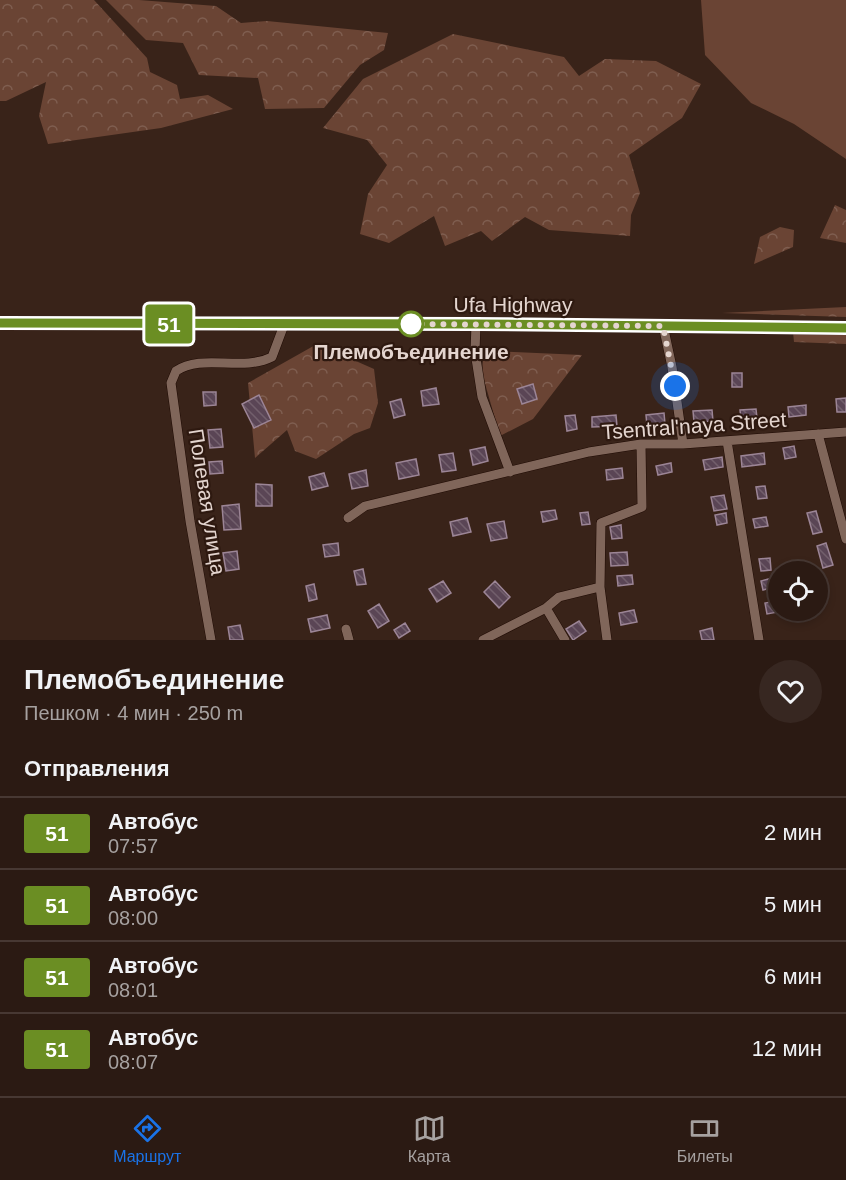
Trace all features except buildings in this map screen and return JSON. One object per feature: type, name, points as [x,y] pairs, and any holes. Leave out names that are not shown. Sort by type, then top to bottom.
[{"type":"main road","name":"Ufa Highway","points":[[0,323],[476,324],[846,328]]},
{"type":"street","points":[[476,324],[475,352],[482,397],[510,472]]},
{"type":"street","name":"Полевая улица","points":[[211,640],[190,521],[171,383],[176,371],[192,363],[261,363],[272,357],[284,325]]},
{"type":"street","points":[[663,326],[672,367],[683,444]]},
{"type":"street","name":"Tsentral'naya Street","points":[[348,518],[365,506],[589,452],[641,444],[683,444],[846,432]]},
{"type":"street","points":[[818,434],[846,539]]},
{"type":"street","points":[[728,441],[759,640]]},
{"type":"street","points":[[606,640],[600,587],[601,523],[642,507],[641,444]]},
{"type":"street","points":[[483,640],[546,608],[559,597],[600,587]]},
{"type":"street","points":[[546,608],[565,640]]},
{"type":"street","points":[[346,629],[349,640]]},
{"type":"green space","points":[[0,0],[94,0],[147,58],[150,72],[177,85],[180,99],[208,95],[233,109],[161,128],[48,144],[39,116],[46,82],[6,101],[0,101]]},
{"type":"green space","points":[[106,0],[216,6],[241,23],[267,21],[388,33],[384,50],[360,65],[324,108],[265,109],[258,78],[199,75],[183,43],[146,40]]},
{"type":"green space","points":[[701,0],[846,0],[846,159],[794,124],[751,103],[705,55]]},
{"type":"green space","points":[[453,34],[564,57],[579,76],[605,59],[656,61],[701,84],[682,118],[629,155],[640,193],[631,215],[630,236],[549,230],[525,217],[492,241],[481,231],[445,246],[434,216],[389,243],[360,234],[368,194],[387,165],[367,140],[323,128],[363,79]]},
{"type":"green space","points":[[835,205],[846,210],[846,243],[820,238]]},
{"type":"green space","points":[[780,227],[794,230],[793,247],[754,264],[760,237]]},
{"type":"green space","points":[[846,307],[846,317],[722,313]]},
{"type":"green space","points":[[793,332],[846,334],[846,344],[794,342]]},
{"type":"green space","points":[[317,344],[374,369],[378,403],[370,428],[354,434],[316,459],[295,451],[287,430],[255,458],[248,383]]},
{"type":"green space","points":[[494,351],[582,355],[533,419],[500,436],[482,373],[483,359]]},
{"type":"bus line","name":"51","points":[[0,323],[476,324],[846,328]]},
{"type":"place","name":"Племобъединение","points":[[411,324]]},
{"type":"route","points":[[411,324],[663,326],[675,386]]}]
